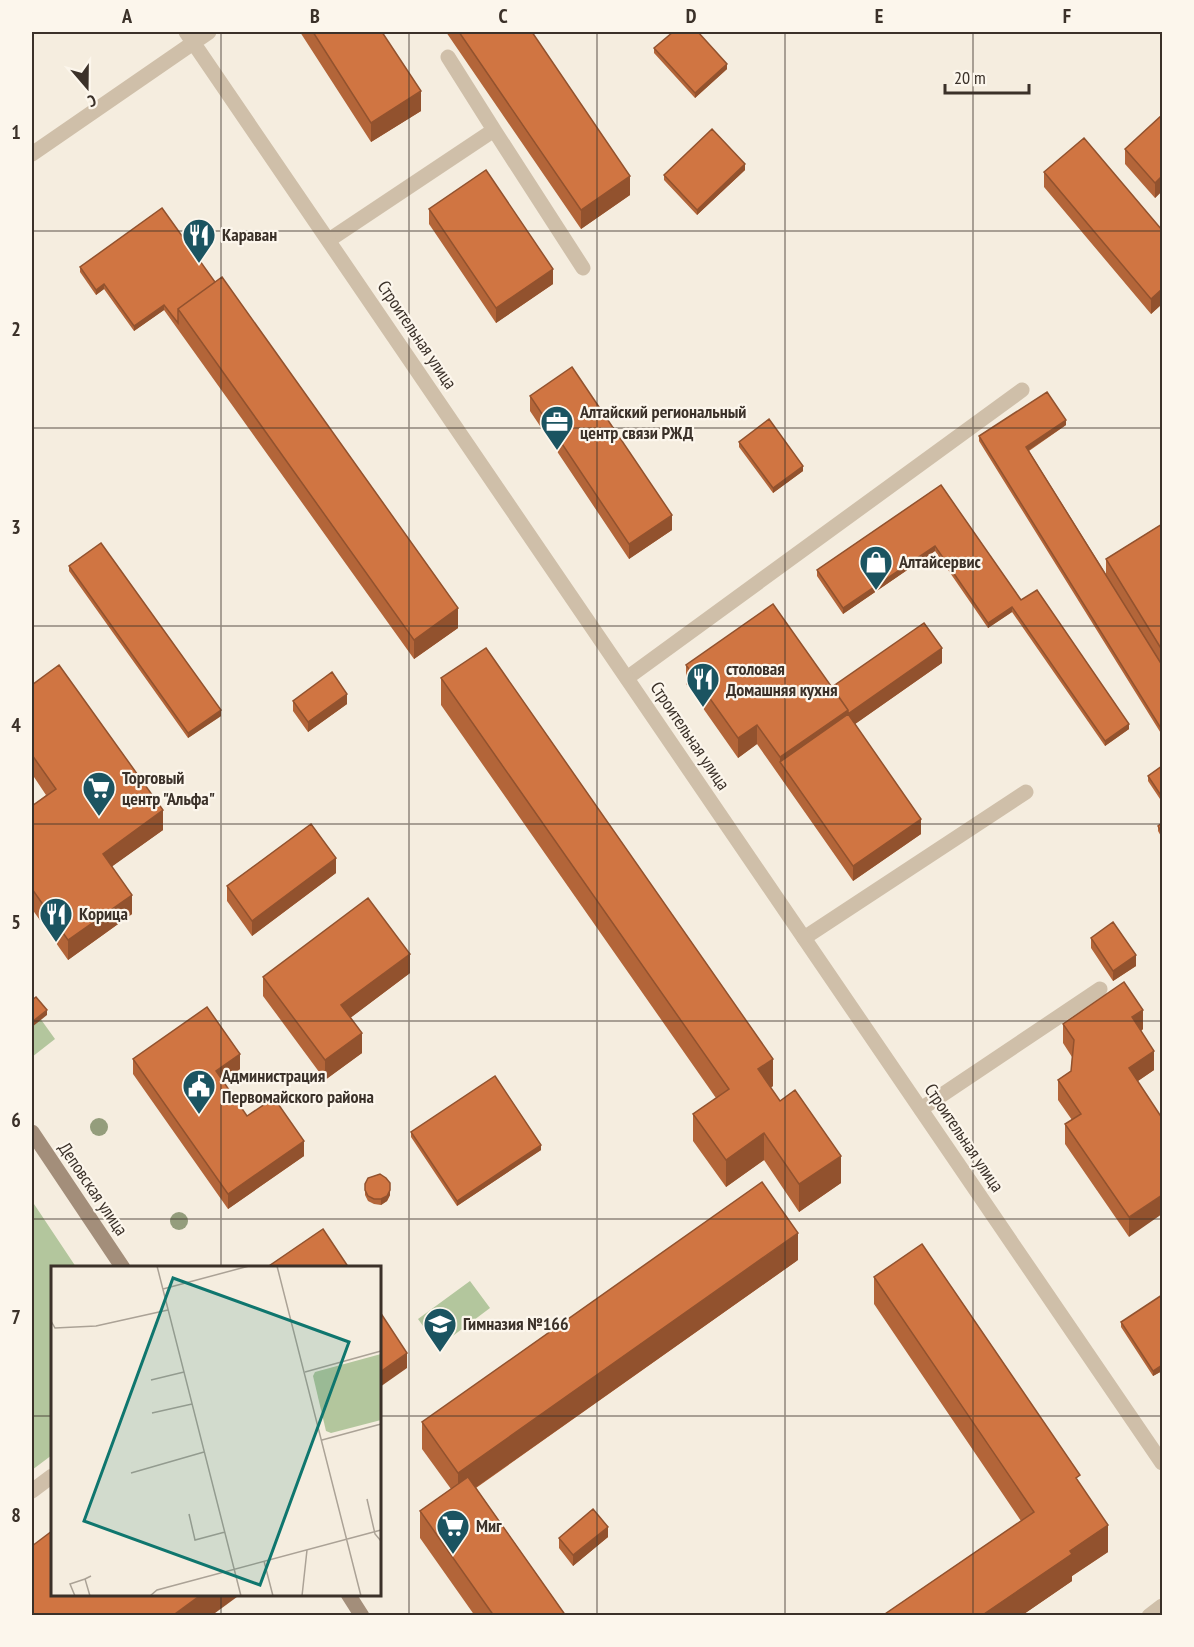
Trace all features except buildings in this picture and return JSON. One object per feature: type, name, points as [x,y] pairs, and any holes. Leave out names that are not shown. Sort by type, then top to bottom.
[{"type":"street","points":[[32,152],[190,37],[209,32]]},
{"type":"street","name":"Строительная улица","points":[[190,37],[921,1109],[1158,1446],[1162,1463]]},
{"type":"street","points":[[448,57],[583,268]]},
{"type":"street","points":[[329,240],[494,130]]},
{"type":"street","points":[[627,678],[1022,390]]},
{"type":"street","points":[[804,938],[1026,792]]},
{"type":"street","points":[[921,1109],[1100,989]]},
{"type":"street","name":"Деповская улица","points":[[32,1132],[122,1266]]},
{"type":"street","points":[[32,1491],[51,1477]]},
{"type":"street","points":[[349,1596],[362,1616]]},
{"type":"street","points":[[1149,1616],[1162,1606]]},
{"type":"green space","points":[[32,1007],[55,1039],[32,1057]]},
{"type":"green space","points":[[32,1201],[75,1266],[51,1266],[51,1456],[32,1470]]},
{"type":"green space","points":[[470,1281],[490,1308],[438,1347],[418,1319]]},
{"type":"place","name":"Караван","points":[[199,264]]},
{"type":"place","name":"Алтайский региональный центр связи РЖД","points":[[557,451]]},
{"type":"place","name":"Алтайсервис","points":[[876,591]]},
{"type":"place","name":"столовая Домашняя кухня","points":[[703,708]]},
{"type":"place","name":"Торговый центр \"Альфа\"","points":[[99,817]]},
{"type":"place","name":"Корица","points":[[56,943]]},
{"type":"place","name":"Администрация Первомайского района","points":[[199,1115]]},
{"type":"place","name":"Гимназия №166","points":[[440,1353]]},
{"type":"place","name":"Миг","points":[[453,1555]]}]
